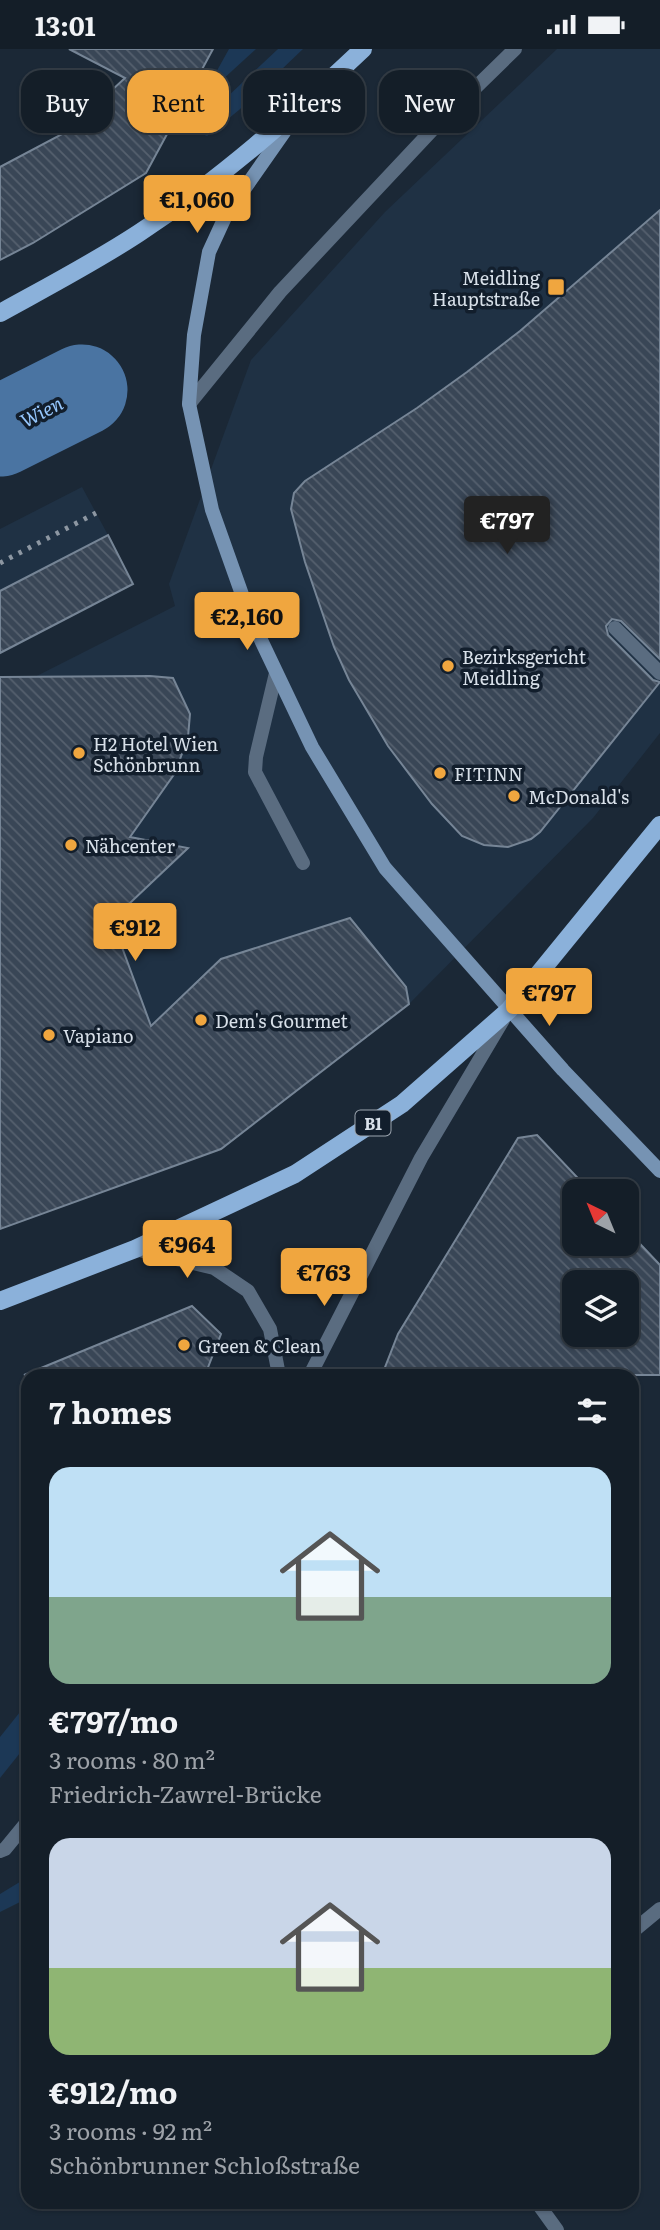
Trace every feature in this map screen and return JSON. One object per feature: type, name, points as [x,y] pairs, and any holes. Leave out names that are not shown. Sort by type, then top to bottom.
[{"type":"main road","points":[[341,70],[363,49]]},
{"type":"main road","points":[[0,313],[139,233],[209,183],[270,133]]},
{"type":"main road","points":[[285,133],[226,215],[209,252],[194,335],[189,404],[212,510],[250,617],[312,747],[385,868],[563,1070],[660,1171]]},
{"type":"main road","name":"B1","points":[[0,1301],[135,1249],[295,1174],[402,1104],[509,1010],[660,825]]},
{"type":"street","points":[[189,404],[280,292],[434,128],[514,49]]},
{"type":"street","points":[[615,628],[660,673]]},
{"type":"street","points":[[276,673],[256,757],[255,772],[303,863]]},
{"type":"street","points":[[313,1369],[421,1158],[509,1010]]},
{"type":"street","points":[[135,1249],[214,1268],[248,1291],[270,1329],[278,1369]]},
{"type":"street","points":[[0,1851],[5,1849],[21,1830]]},
{"type":"street","points":[[639,1926],[660,1909]]},
{"type":"street","points":[[542,2209],[556,2230]]},
{"type":"shaded area","points":[[229,49],[256,49],[229,74],[229,70],[217,70]]},
{"type":"shaded area","points":[[278,49],[303,49],[281,70],[256,70]]},
{"type":"shaded area","points":[[557,49],[660,49],[660,733],[593,818],[409,1004],[221,1149],[0,1229],[0,678],[7,691],[175,606],[169,584],[251,360],[385,212],[468,133],[479,133],[479,123]]},
{"type":"shaded area","points":[[243,82],[243,106],[229,118],[229,95]]},
{"type":"shaded area","points":[[82,487],[108,535],[0,591],[0,529]]},
{"type":"shaded area","points":[[21,1711],[21,1752],[0,1778],[0,1737]]},
{"type":"shaded area","points":[[21,1881],[21,1902],[0,1912],[0,1894]]},
{"type":"building","points":[[69,49],[213,49],[202,70],[127,70],[127,133],[168,133],[146,173],[33,243],[0,260],[0,167],[64,133],[113,133],[113,89],[125,78]]},
{"type":"building","points":[[660,210],[660,659],[621,621],[612,619],[606,626],[608,635],[653,680],[660,682],[540,832],[531,839],[508,847],[484,845],[462,836],[432,804],[388,746],[349,680],[334,647],[305,562],[291,509],[294,493],[305,481],[467,372],[520,331]]},
{"type":"building","points":[[108,535],[133,584],[0,653],[0,591]]},
{"type":"building","points":[[0,677],[173,678],[190,714],[188,737],[175,773],[130,837],[188,848],[112,920],[151,1026],[221,959],[350,918],[406,987],[409,1004],[221,1149],[0,1229]]},
{"type":"building","points":[[537,1135],[579,1179],[562,1179],[562,1257],[639,1257],[639,1243],[660,1265],[660,1375],[639,1375],[639,1369],[384,1369],[398,1334],[518,1138]]},
{"type":"building","points":[[192,1306],[221,1334],[207,1369],[39,1369]]},
{"type":"waterway","name":"Wien","points":[[0,431],[82,390]]},
{"type":"railway","points":[[0,563],[96,513]]},
{"type":"place","name":"Meidling Hauptstraße","points":[[556,287]]},
{"type":"place","name":"Bezirksgericht Meidling","points":[[448,666]]},
{"type":"place","name":"H2 Hotel Wien Schönbrunn","points":[[79,753]]},
{"type":"place","name":"FITINN","points":[[440,773]]},
{"type":"place","name":"McDonald's","points":[[514,796]]},
{"type":"place","name":"Nähcenter","points":[[71,845]]},
{"type":"place","name":"Dem's Gourmet","points":[[201,1020]]},
{"type":"place","name":"Vapiano","points":[[49,1035]]},
{"type":"place","name":"Green & Clean","points":[[184,1345]]}]
